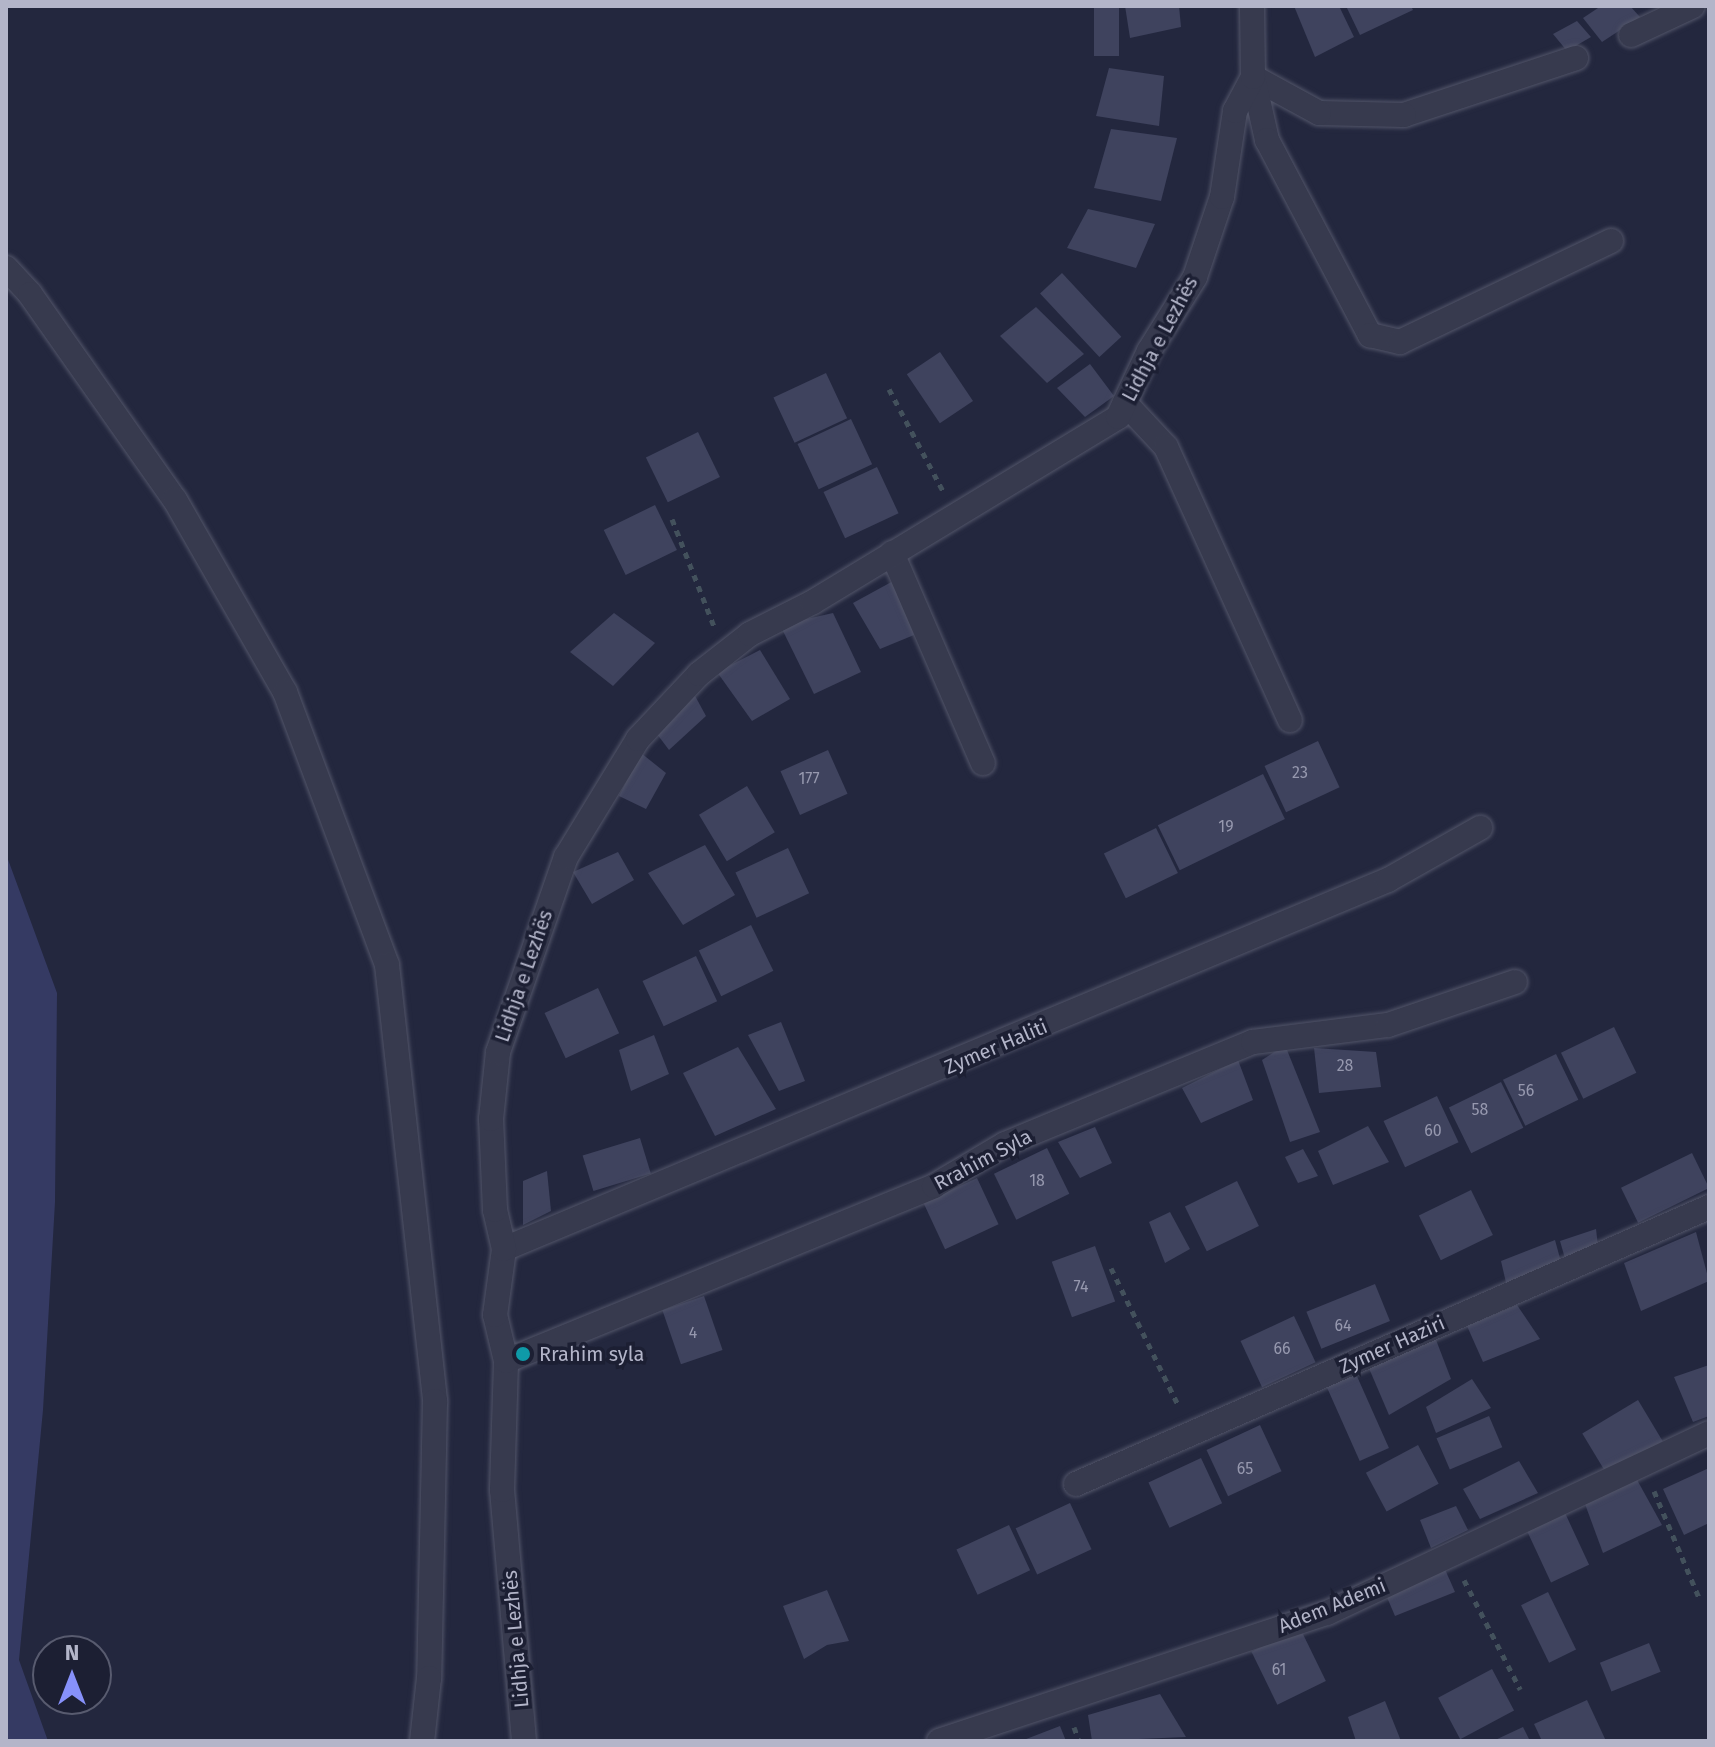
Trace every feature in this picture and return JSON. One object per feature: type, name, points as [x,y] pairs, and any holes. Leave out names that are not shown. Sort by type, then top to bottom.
[{"type":"street","name":"Lidhja e Lezhës","points":[[524,1741],[502,1490],[506,1361],[495,1315],[504,1249],[495,1210],[491,1119],[498,1052],[566,857],[638,739],[672,699],[725,653],[1118,417],[1149,351],[1195,277],[1222,197],[1235,111],[1253,77],[1252,6]]},
{"type":"street","points":[[1631,35],[1693,6]]},
{"type":"street","points":[[1253,77],[1319,113],[1404,115],[1576,58]]},
{"type":"street","points":[[1253,77],[1267,140],[1370,335],[1400,342],[1611,241]]},
{"type":"street","points":[[6,268],[30,294],[175,500],[285,692],[387,965],[435,1401],[429,1678],[422,1741]]},
{"type":"street","points":[[1125,403],[1166,447],[1290,720]]},
{"type":"street","points":[[892,553],[983,763]]},
{"type":"street","name":"Zymer Haliti","points":[[504,1249],[1388,880],[1480,828]]},
{"type":"street","name":"Rrahim Syla","points":[[506,1361],[934,1186],[1005,1144],[1253,1042],[1388,1025],[1515,982]]},
{"type":"street","name":"Zymer Haziri","points":[[1076,1484],[1193,1436],[1709,1207]]},
{"type":"street","name":"Adem Ademi","points":[[939,1741],[1327,1613],[1709,1433]]},
{"type":"path","points":[[889,389],[956,516]]},
{"type":"path","points":[[672,519],[725,653]]},
{"type":"path","points":[[1111,1268],[1193,1436]]},
{"type":"path","points":[[1642,1465],[1700,1600]]},
{"type":"path","points":[[1451,1554],[1520,1689]]},
{"type":"water","points":[[6,854],[57,993],[55,1202],[43,1410],[19,1660],[32,1696],[32,1715],[39,1715],[48,1741],[6,1741]]},
{"type":"building","points":[[1094,6],[1119,6],[1119,56],[1094,56]]},
{"type":"building","points":[[1125,6],[1179,6],[1181,27],[1130,38]]},
{"type":"building","points":[[1294,6],[1339,6],[1354,37],[1315,57]]},
{"type":"building","points":[[1346,6],[1411,6],[1413,10],[1360,35]]},
{"type":"building","points":[[1601,6],[1630,6],[1640,17],[1602,42],[1583,18]]},
{"type":"building","points":[[1577,21],[1591,37],[1567,51],[1553,34]]},
{"type":"building","points":[[1109,68],[1164,76],[1159,126],[1096,116]]},
{"type":"building","points":[[1111,129],[1177,138],[1161,201],[1094,188]]},
{"type":"building","points":[[1088,209],[1155,224],[1136,268],[1067,248]]},
{"type":"building","points":[[1062,273],[1121,337],[1099,357],[1040,293]]},
{"type":"building","points":[[1036,307],[1084,354],[1047,383],[1000,336]]},
{"type":"building","points":[[940,352],[973,401],[940,423],[907,374]]},
{"type":"building","points":[[1090,364],[1114,396],[1085,417],[1057,388]]},
{"type":"building","points":[[826,373],[847,418],[795,443],[773,398]]},
{"type":"building","points":[[851,419],[872,464],[819,489],[798,444]]},
{"type":"building","points":[[698,432],[720,477],[668,502],[646,457]]},
{"type":"building","points":[[877,467],[899,513],[845,538],[824,492]]},
{"type":"building","points":[[655,505],[677,550],[626,575],[604,530]]},
{"type":"building","points":[[895,580],[914,635],[880,649],[853,603]]},
{"type":"building","points":[[614,613],[655,643],[613,686],[570,652]]},
{"type":"building","points":[[833,613],[861,672],[814,694],[780,625]]},
{"type":"building","points":[[760,650],[790,699],[752,721],[717,672]]},
{"type":"building","points":[[694,694],[706,716],[669,750],[657,734]]},
{"type":"building","points":[[1318,741],[1340,787],[1286,812],[1265,766]]},
{"type":"building","points":[[828,750],[848,794],[800,815],[780,771]]},
{"type":"building","points":[[641,753],[666,773],[646,809],[619,796]]},
{"type":"building","points":[[1263,774],[1285,819],[1180,870],[1158,825]]},
{"type":"building","points":[[747,786],[775,832],[727,861],[699,815]]},
{"type":"building","points":[[1156,828],[1178,873],[1126,898],[1104,853]]},
{"type":"building","points":[[705,845],[735,895],[683,925],[648,873]]},
{"type":"building","points":[[788,848],[809,893],[757,918],[735,873]]},
{"type":"building","points":[[618,852],[634,880],[592,904],[573,872]]},
{"type":"building","points":[[751,925],[773,971],[721,996],[699,950]]},
{"type":"building","points":[[696,956],[717,1001],[664,1026],[643,981]]},
{"type":"building","points":[[598,988],[619,1033],[566,1058],[545,1013]]},
{"type":"building","points":[[781,1022],[805,1081],[779,1091],[748,1035]]},
{"type":"building","points":[[1614,1027],[1636,1073],[1583,1099],[1561,1053]]},
{"type":"building","points":[[654,1035],[669,1074],[631,1091],[619,1050]]},
{"type":"building","points":[[1285,1045],[1320,1132],[1290,1142],[1262,1060]]},
{"type":"building","points":[[738,1047],[776,1109],[715,1136],[683,1073]]},
{"type":"building","points":[[1314,1048],[1376,1052],[1381,1087],[1319,1093]]},
{"type":"building","points":[[1556,1054],[1578,1100],[1525,1126],[1503,1080]]},
{"type":"building","points":[[1238,1060],[1253,1100],[1201,1123],[1182,1088]]},
{"type":"building","points":[[1501,1082],[1523,1128],[1471,1153],[1449,1107]]},
{"type":"building","points":[[1437,1096],[1459,1142],[1405,1167],[1384,1121]]},
{"type":"building","points":[[1368,1126],[1389,1162],[1333,1185],[1318,1151]]},
{"type":"building","points":[[1095,1127],[1112,1163],[1080,1178],[1058,1142]]},
{"type":"building","points":[[640,1138],[651,1173],[593,1191],[583,1156]]},
{"type":"building","points":[[1047,1148],[1069,1194],[1016,1220],[994,1174]]},
{"type":"building","points":[[1303,1149],[1318,1176],[1298,1183],[1285,1157]]},
{"type":"building","points":[[1692,1153],[1709,1188],[1638,1223],[1621,1188]]},
{"type":"building","points":[[547,1171],[551,1211],[523,1225],[523,1181]]},
{"type":"building","points":[[977,1178],[999,1224],[945,1249],[924,1203]]},
{"type":"building","points":[[1237,1181],[1259,1226],[1207,1251],[1185,1206]]},
{"type":"building","points":[[1471,1190],[1493,1235],[1441,1260],[1419,1215]]},
{"type":"building","points":[[1170,1212],[1190,1249],[1165,1263],[1149,1222]]},
{"type":"building","points":[[1596,1229],[1598,1246],[1566,1262],[1560,1241]]},
{"type":"building","points":[[1696,1232],[1709,1281],[1641,1311],[1624,1263]]},
{"type":"building","points":[[1555,1240],[1561,1262],[1507,1287],[1501,1261]]},
{"type":"building","points":[[1095,1246],[1115,1301],[1072,1317],[1052,1262]]},
{"type":"building","points":[[1375,1284],[1390,1321],[1321,1349],[1306,1312]]},
{"type":"building","points":[[704,1296],[723,1350],[681,1364],[662,1310]]},
{"type":"building","points":[[1517,1305],[1540,1339],[1483,1362],[1467,1326]]},
{"type":"building","points":[[1294,1316],[1316,1362],[1262,1387],[1241,1341]]},
{"type":"building","points":[[1433,1332],[1451,1379],[1389,1415],[1368,1366]]},
{"type":"building","points":[[1709,1365],[1709,1416],[1693,1422],[1674,1377]]},
{"type":"building","points":[[1356,1374],[1389,1448],[1360,1461],[1327,1387]]},
{"type":"building","points":[[1472,1379],[1491,1408],[1436,1433],[1426,1407]]},
{"type":"building","points":[[1638,1400],[1663,1441],[1607,1475],[1582,1433]]},
{"type":"building","points":[[1489,1416],[1502,1447],[1450,1470],[1437,1438]]},
{"type":"building","points":[[1260,1425],[1282,1471],[1228,1496],[1207,1450]]},
{"type":"building","points":[[1418,1445],[1439,1484],[1387,1512],[1366,1473]]},
{"type":"building","points":[[1201,1458],[1222,1503],[1170,1528],[1148,1483]]},
{"type":"building","points":[[1519,1461],[1538,1493],[1480,1519],[1463,1489]]},
{"type":"building","points":[[1709,1468],[1709,1523],[1684,1535],[1663,1489]]},
{"type":"building","points":[[1636,1478],[1662,1525],[1603,1553],[1585,1504]]},
{"type":"building","points":[[1070,1503],[1092,1549],[1037,1575],[1016,1528]]},
{"type":"building","points":[[1456,1506],[1468,1530],[1431,1548],[1420,1520]]},
{"type":"building","points":[[1565,1513],[1589,1565],[1551,1582],[1527,1531]]},
{"type":"building","points":[[1009,1525],[1030,1570],[978,1595],[956,1550]]},
{"type":"building","points":[[1444,1567],[1455,1592],[1395,1616],[1386,1595]]},
{"type":"building","points":[[827,1590],[849,1641],[827,1645],[804,1659],[783,1606]]},
{"type":"building","points":[[1548,1592],[1576,1650],[1549,1663],[1521,1605]]},
{"type":"building","points":[[1300,1628],[1326,1681],[1277,1705],[1251,1652]]},
{"type":"building","points":[[1649,1643],[1661,1672],[1611,1692],[1600,1663]]},
{"type":"building","points":[[1492,1669],[1514,1710],[1460,1739],[1438,1698]]},
{"type":"building","points":[[1160,1694],[1186,1737],[1092,1741],[1088,1715]]},
{"type":"building","points":[[1587,1700],[1606,1741],[1542,1741],[1534,1724]]},
{"type":"building","points":[[1385,1701],[1401,1741],[1356,1741],[1348,1717]]},
{"type":"building","points":[[1060,1726],[1066,1741],[1021,1741]]},
{"type":"building","points":[[1523,1727],[1530,1741],[1493,1741]]},
{"type":"place","name":"Rrahim syla","points":[[523,1354]]}]
